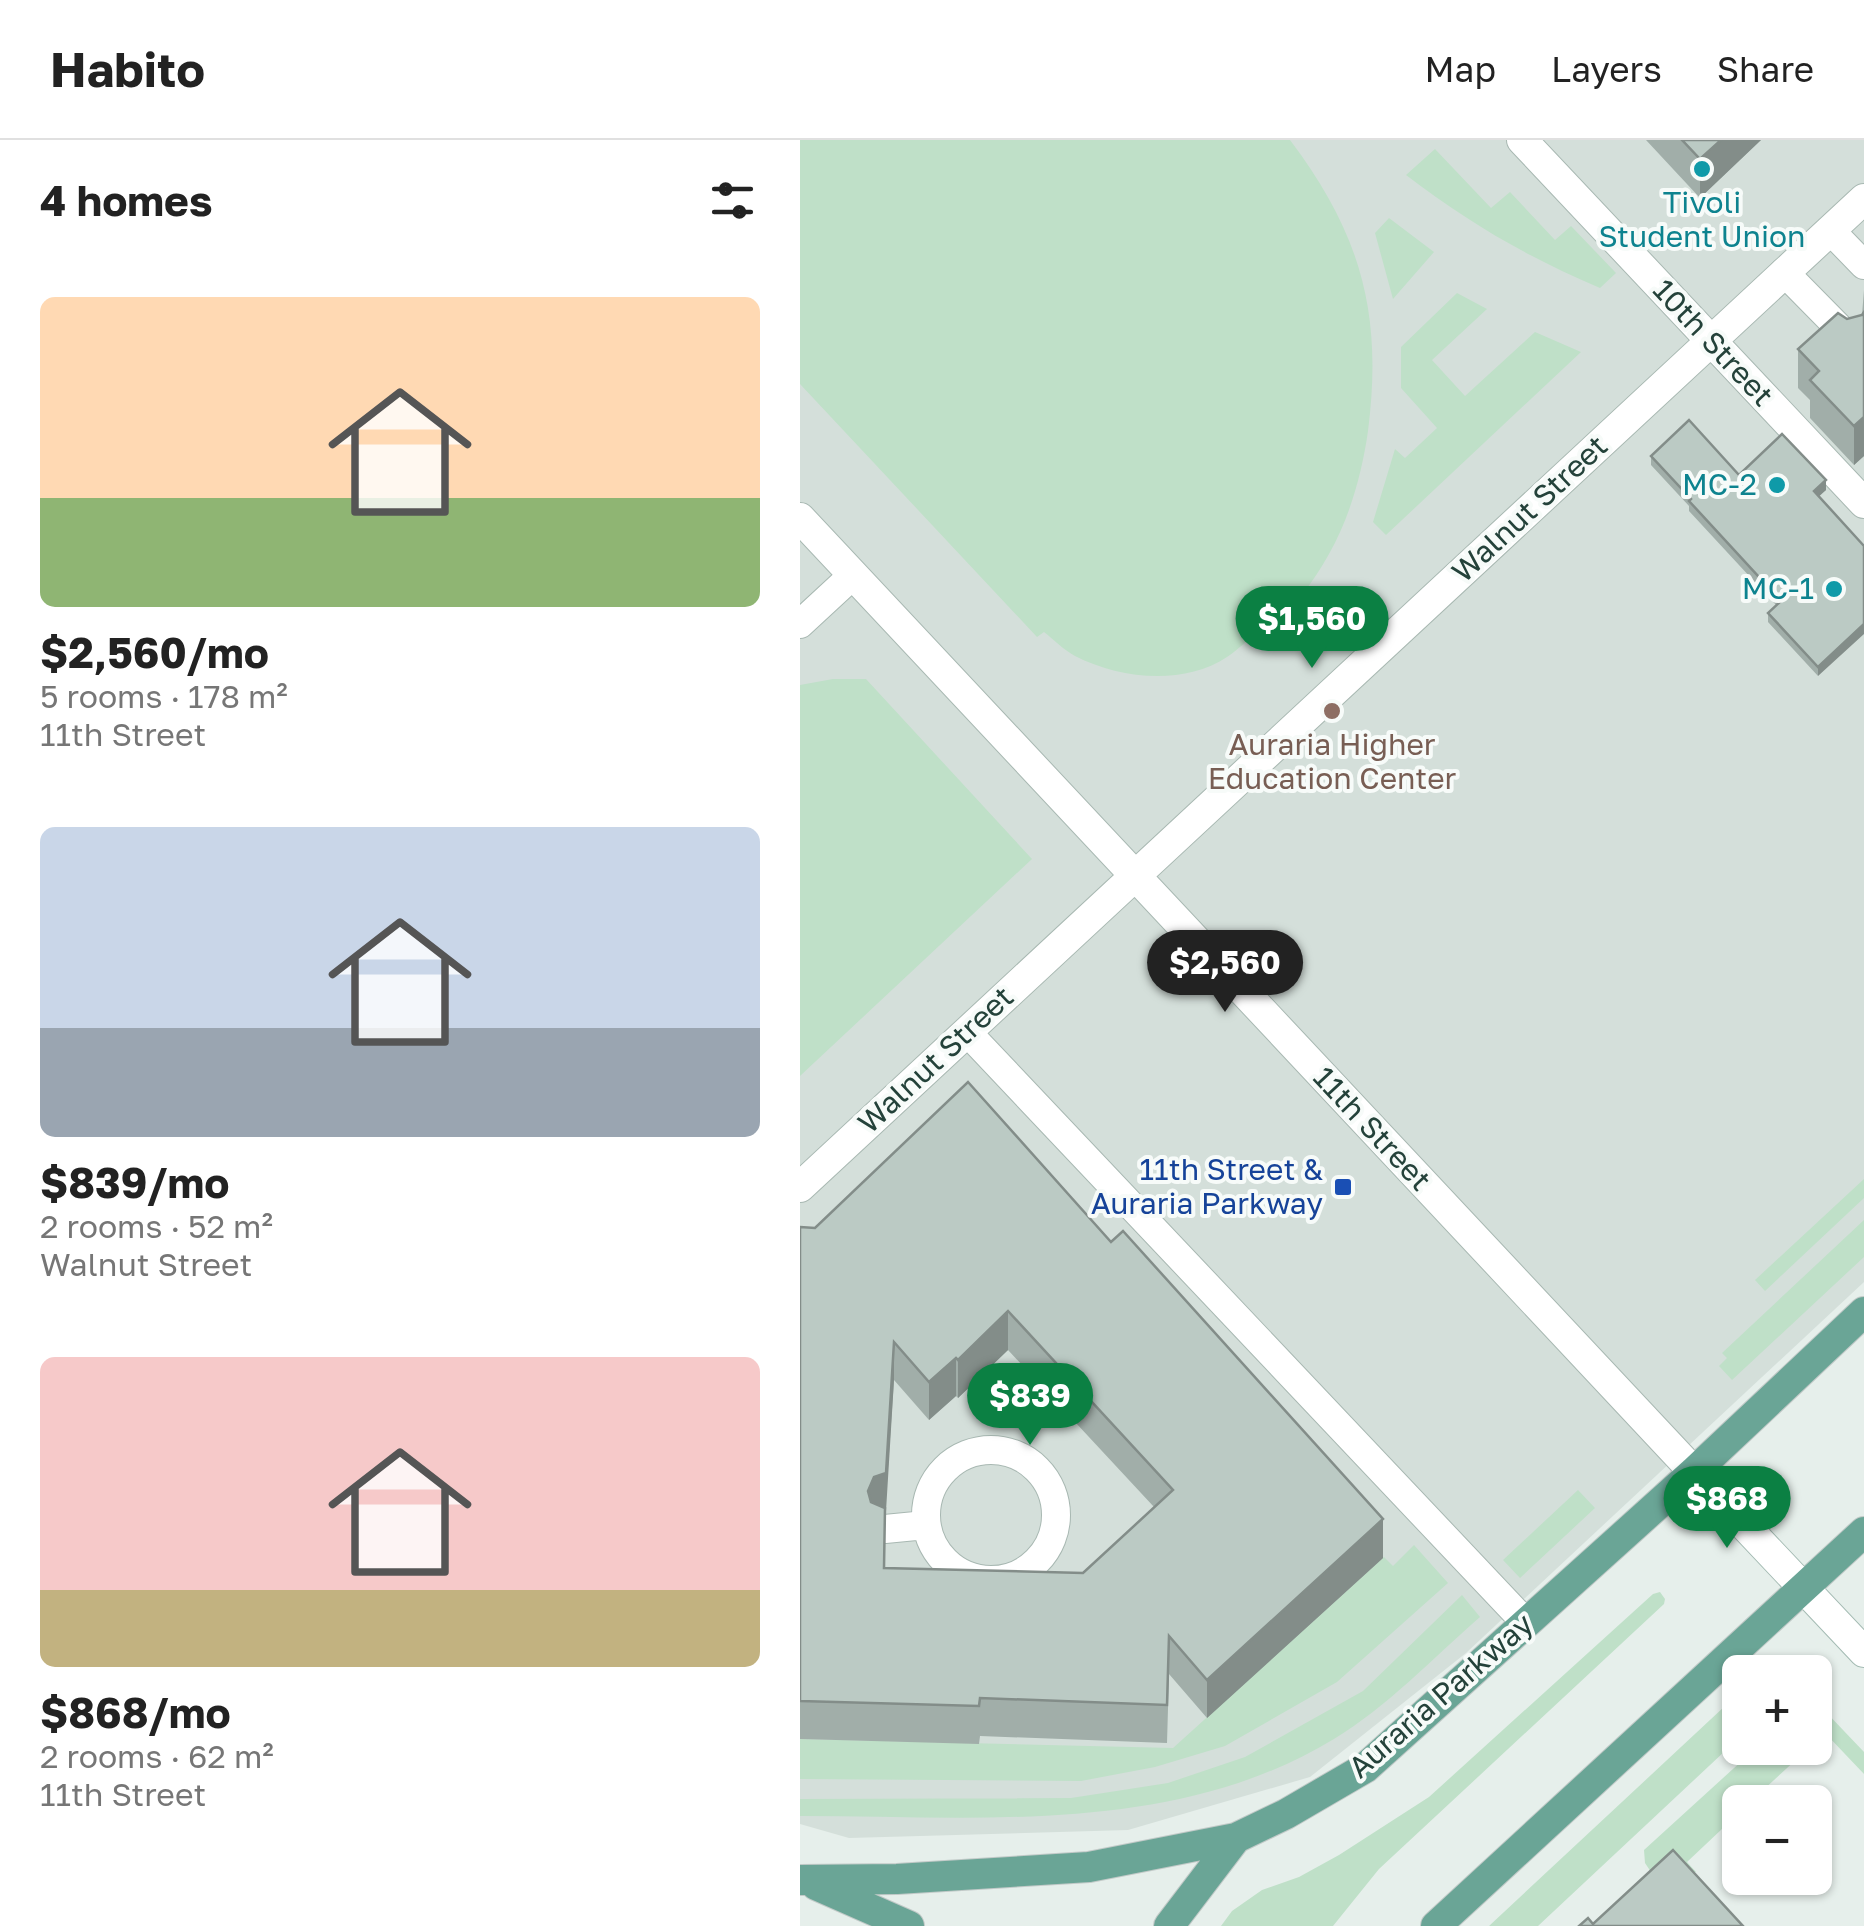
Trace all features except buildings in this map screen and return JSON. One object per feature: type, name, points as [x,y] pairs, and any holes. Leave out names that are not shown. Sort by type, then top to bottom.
[{"type":"main road","name":"Auraria Parkway","points":[[803,1880],[897,1879],[1088,1867],[1236,1838],[1286,1814],[1365,1768],[1694,1472],[1864,1312]]},
{"type":"main road","points":[[1436,1926],[1864,1532]]},
{"type":"main road","points":[[1169,1926],[1236,1838]]},
{"type":"main road","points":[[803,1880],[909,1926]]},
{"type":"street","name":"10th Street","points":[[1522,140],[1864,503]]},
{"type":"street","name":"Walnut Street","points":[[800,1187],[1864,199]]},
{"type":"street","name":"11th Street","points":[[800,518],[1864,1652]]},
{"type":"lane","points":[[1830,230],[1864,266]]},
{"type":"lane","points":[[1784,272],[1851,340]]},
{"type":"lane","points":[[800,624],[854,575]]},
{"type":"lane","points":[[966,1032],[1526,1623]]},
{"type":"lane","points":[[983,1450],[1004,1450],[1024,1458],[1040,1471],[1052,1489],[1056,1509],[1054,1530],[1046,1549],[1024,1570],[994,1580],[956,1570],[932,1542],[926,1525],[926,1504],[933,1484],[963,1456],[983,1450]]},
{"type":"lane","points":[[885,1529],[926,1525]]},
{"type":"shaded area","name":"Auraria Higher Education Center","points":[[800,140],[1864,140],[1864,1282],[1466,1653],[1310,1777],[1128,1830],[849,1838],[800,1824]]},
{"type":"green space","points":[[800,140],[1290,140],[1334,209],[1350,243],[1369,312],[1372,389],[1362,463],[1343,525],[1315,577],[1266,639],[1258,632],[1210,666],[1151,676],[1093,664],[1071,654],[1044,632],[1037,637],[800,384]]},
{"type":"green space","points":[[1435,149],[1491,208],[1510,192],[1555,240],[1571,226],[1616,273],[1600,288],[1523,251],[1453,209],[1406,175]]},
{"type":"green space","points":[[1389,218],[1434,252],[1393,299],[1375,233]]},
{"type":"green space","points":[[1457,293],[1487,309],[1432,360],[1465,396],[1535,332],[1581,352],[1386,535],[1373,522],[1395,449],[1405,458],[1437,428],[1401,388],[1401,347]]},
{"type":"green space","points":[[866,679],[1032,859],[800,1076],[800,685]]},
{"type":"green space","points":[[1864,1179],[1864,1198],[1765,1291],[1755,1280]]},
{"type":"green space","points":[[1864,1220],[1864,1257],[1732,1380],[1719,1366],[1727,1358],[1722,1353]]},
{"type":"green space","points":[[1578,1490],[1595,1508],[1520,1578],[1503,1560]]},
{"type":"green space","points":[[1414,1545],[1448,1583],[1337,1682],[1225,1746],[1155,1767],[1081,1781],[800,1779],[800,1739],[1173,1748],[1384,1557],[1393,1566]]},
{"type":"green space","points":[[1660,1592],[1664,1604],[1379,1869],[1333,1926],[1221,1926],[1232,1911],[1262,1890],[1299,1877],[1339,1855],[1429,1797],[1653,1594]]},
{"type":"green space","points":[[1462,1595],[1480,1617],[1373,1712],[1334,1739],[1272,1770],[1208,1792],[1142,1806],[1074,1814],[800,1816],[800,1799],[1071,1798],[1168,1783],[1245,1757],[1363,1691]]},
{"type":"green space","points":[[1722,1709],[1722,1754],[1538,1926],[1489,1926]]},
{"type":"green space","points":[[1832,1718],[1864,1752],[1864,1774],[1832,1740]]},
{"type":"green space","points":[[1737,1765],[1790,1765],[1769,1785],[1722,1785],[1722,1829],[1687,1862],[1696,1872],[1651,1872],[1644,1850]]},
{"type":"place","name":"Tivoli Student Union","points":[[1702,169]]},
{"type":"place","name":"MC-2","points":[[1777,485]]},
{"type":"place","name":"MC-1","points":[[1834,589]]},
{"type":"place","name":"Auraria Higher Education Center","points":[[1332,711]]},
{"type":"place","name":"11th Street & Auraria Parkway","points":[[1343,1187]]}]
